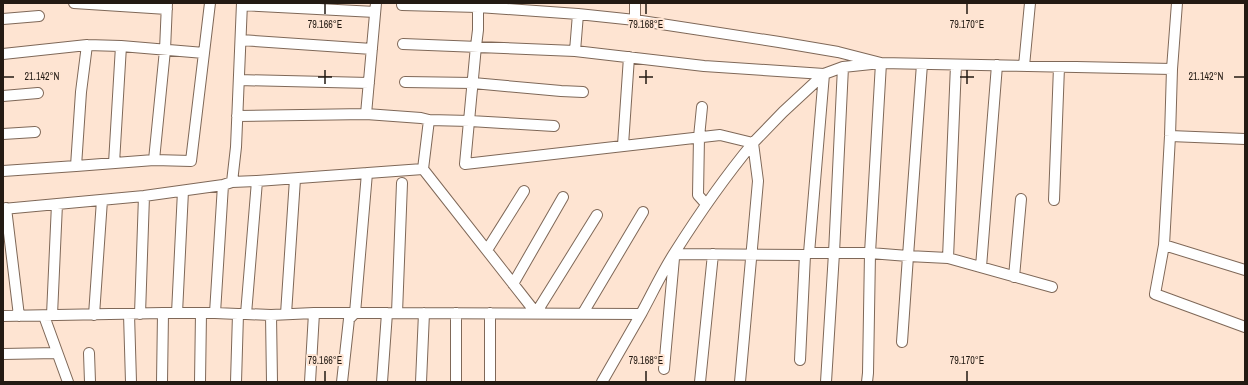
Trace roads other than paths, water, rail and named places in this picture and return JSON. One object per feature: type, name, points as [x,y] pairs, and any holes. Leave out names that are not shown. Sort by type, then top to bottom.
[{"type":"street","points":[[74,3],[167,6],[154,160]]},
{"type":"street","points":[[3,171],[154,160],[191,161],[210,3]]},
{"type":"street","points":[[635,3],[635,20]]},
{"type":"street","points":[[1024,66],[1030,3]]},
{"type":"street","points":[[1177,3],[1172,69],[1164,245],[1155,294],[1245,327]]},
{"type":"street","points":[[215,313],[228,184],[236,147],[242,4],[376,7],[366,114]]},
{"type":"street","points":[[402,5],[478,5],[635,20],[838,52],[881,63]]},
{"type":"street","points":[[478,5],[478,30],[466,164],[720,135],[753,143]]},
{"type":"street","points":[[575,51],[578,14]]},
{"type":"street","points":[[3,19],[39,16]]},
{"type":"street","points":[[240,40],[372,49]]},
{"type":"street","points":[[403,44],[575,51],[704,66],[824,74]]},
{"type":"street","points":[[3,54],[87,45],[121,46],[204,54]]},
{"type":"street","points":[[76,166],[87,45]]},
{"type":"street","points":[[114,163],[121,46]]},
{"type":"street","points":[[623,145],[629,57]]},
{"type":"street","points":[[867,382],[870,253],[881,63]]},
{"type":"street","points":[[602,382],[674,254],[706,204],[753,143],[783,112],[824,74],[843,67],[881,63],[1172,69]]},
{"type":"street","points":[[902,342],[922,64]]},
{"type":"street","points":[[948,258],[956,65]]},
{"type":"street","points":[[981,267],[997,65]]},
{"type":"street","points":[[826,382],[843,67]]},
{"type":"street","points":[[1054,200],[1059,67]]},
{"type":"street","points":[[800,360],[807,254],[824,74]]},
{"type":"street","points":[[239,80],[369,83]]},
{"type":"street","points":[[405,82],[473,82],[583,92]]},
{"type":"street","points":[[3,96],[38,93]]},
{"type":"street","points":[[702,107],[699,137],[698,195],[706,204]]},
{"type":"street","points":[[237,116],[366,114],[421,118],[429,120],[554,126]]},
{"type":"street","points":[[429,120],[423,169],[536,313]]},
{"type":"street","points":[[3,134],[35,132]]},
{"type":"street","points":[[1170,136],[1245,139]]},
{"type":"street","points":[[740,382],[758,181],[753,143]]},
{"type":"street","points":[[19,316],[5,208],[144,196],[257,181],[423,169]]},
{"type":"street","points":[[342,382],[349,319],[356,313],[367,173]]},
{"type":"street","points":[[286,314],[295,179]]},
{"type":"street","points":[[236,382],[257,181]]},
{"type":"street","points":[[382,382],[392,313],[402,183]]},
{"type":"street","points":[[176,313],[183,191]]},
{"type":"street","points":[[487,250],[524,191]]},
{"type":"street","points":[[140,314],[144,196]]},
{"type":"street","points":[[513,284],[563,197]]},
{"type":"street","points":[[1014,277],[1021,199]]},
{"type":"street","points":[[94,315],[102,200]]},
{"type":"street","points":[[57,204],[48,316],[57,353],[68,382]]},
{"type":"street","points":[[582,313],[643,212]]},
{"type":"street","points":[[536,313],[597,215]]},
{"type":"street","points":[[1164,245],[1245,270]]},
{"type":"street","points":[[674,254],[870,253],[948,258],[1052,287]]},
{"type":"street","points":[[664,369],[674,254]]},
{"type":"street","points":[[700,382],[713,254]]},
{"type":"street","points":[[162,382],[163,313]]},
{"type":"street","points":[[3,316],[163,313],[270,315],[314,313],[641,314]]},
{"type":"street","points":[[200,382],[201,313]]},
{"type":"street","points":[[310,382],[314,313]]},
{"type":"street","points":[[421,382],[424,313]]},
{"type":"street","points":[[456,313],[456,382]]},
{"type":"street","points":[[490,313],[490,382]]},
{"type":"street","points":[[129,314],[131,382]]},
{"type":"street","points":[[270,315],[272,382]]},
{"type":"street","points":[[3,354],[57,353]]},
{"type":"street","points":[[90,353],[90,382]]}]
